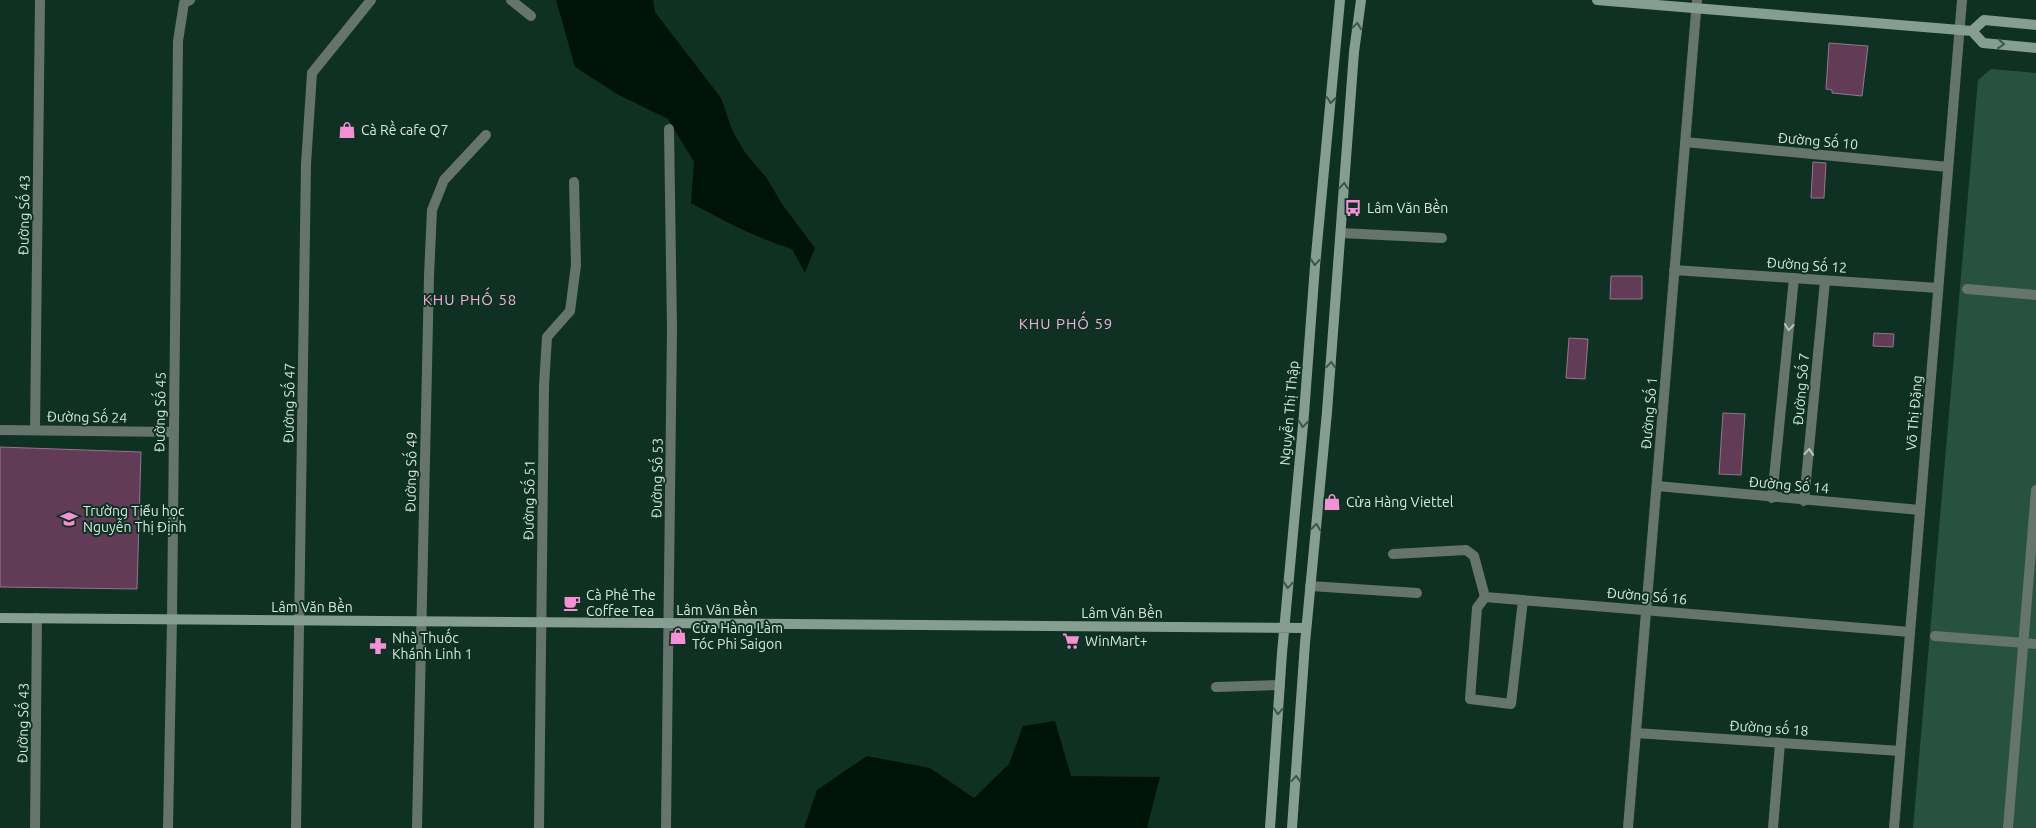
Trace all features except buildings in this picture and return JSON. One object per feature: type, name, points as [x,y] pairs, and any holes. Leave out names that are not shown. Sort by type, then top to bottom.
[{"type":"main road","name":"Nguyễn Thị Thập","points":[[1270,828],[1284,628],[1340,0]]},
{"type":"main road","points":[[1292,828],[1306,628],[1327,412],[1354,52],[1361,0]]},
{"type":"main road","points":[[1597,0],[1696,4],[1972,31],[1982,43],[2036,48]]},
{"type":"main road","points":[[1972,31],[1984,20],[2036,25]]},
{"type":"main road","points":[[1336,51],[1354,52]]},
{"type":"main road","name":"Lâm Văn Bền","points":[[0,618],[1306,628]]},
{"type":"street","name":"Đường Số 43","points":[[35,430],[40,0]]},
{"type":"street","name":"Đường Số 45","points":[[168,828],[178,41],[184,3],[190,0]]},
{"type":"street","name":"Đường Số 47","points":[[296,828],[306,164],[312,73],[371,0]]},
{"type":"street","points":[[511,0],[530,16]]},
{"type":"street","name":"Võ Thị Đặng","points":[[1894,828],[1962,0]]},
{"type":"street","name":"Đường Số 1","points":[[1628,828],[1696,4]]},
{"type":"street","name":"Đường Số 53","points":[[666,828],[672,328],[668,129]]},
{"type":"street","name":"Đường Số 49","points":[[417,828],[432,210],[444,180],[486,135]]},
{"type":"street","name":"Đường Số 10","points":[[1685,142],[1948,167]]},
{"type":"street","name":"Đường Số 51","points":[[539,828],[545,366],[547,337],[570,311],[576,265],[574,182]]},
{"type":"street","points":[[1341,233],[1442,238]]},
{"type":"street","name":"Đường Số 12","points":[[1674,270],[1938,288]]},
{"type":"street","name":"Đường Số 7","points":[[1772,498],[1794,278]]},
{"type":"street","name":"Đường Số 7","points":[[1804,501],[1825,280]]},
{"type":"street","points":[[1967,289],[2036,295]]},
{"type":"street","name":"Đường Số 24","points":[[0,430],[173,432]]},
{"type":"street","name":"Đường Số 14","points":[[1657,486],[1804,501],[1920,510]]},
{"type":"street","points":[[2008,828],[2036,490]]},
{"type":"street","points":[[1393,554],[1466,550],[1474,556],[1485,598],[1477,608],[1470,699],[1511,704],[1523,600]]},
{"type":"street","points":[[1310,586],[1417,592]]},
{"type":"street","name":"Đường Số 16","points":[[1485,598],[1646,609],[1910,632]]},
{"type":"street","name":"Đường Số 43","points":[[35,828],[37,618]]},
{"type":"street","points":[[1935,636],[2036,644]]},
{"type":"street","points":[[1216,687],[1280,685]]},
{"type":"street","name":"Đường số 18","points":[[1636,733],[1900,751]]},
{"type":"street","points":[[1773,828],[1780,743]]},
{"type":"green space","points":[[1991,69],[2036,73],[2036,828],[1913,828],[1978,80]]},
{"type":"shaded area","points":[[556,0],[653,0],[655,12],[721,98],[733,132],[746,154],[766,177],[782,204],[815,248],[805,273],[792,249],[728,223],[691,203],[694,162],[668,119],[617,94],[575,67]]},
{"type":"shaded area","points":[[1055,721],[1071,776],[1160,777],[1147,828],[804,828],[817,790],[867,756],[930,768],[974,798],[1009,764],[1023,726]]},
{"type":"place","name":"Cà Rề cafe Q7","points":[[347,130]]},
{"type":"place","name":"Lâm Văn Bền","points":[[1353,208]]},
{"type":"place","name":"Cửa Hàng Viettel","points":[[1332,502]]},
{"type":"place","name":"Trường Tiểu học Nguyễn Thị Định","points":[[69,519]]},
{"type":"place","name":"Cà Phê The Coffee Tea","points":[[572,603]]},
{"type":"place","name":"Cửa Hàng Làm Tóc Phi Saigon","points":[[678,636]]},
{"type":"place","name":"WinMart+","points":[[1071,641]]},
{"type":"place","name":"Nhà Thuốc Khánh Linh 1","points":[[378,646]]},
{"type":"district","name":"KHU PHỐ 58","points":[[470,300]]},
{"type":"district","name":"KHU PHỐ 59","points":[[1066,324]]}]
